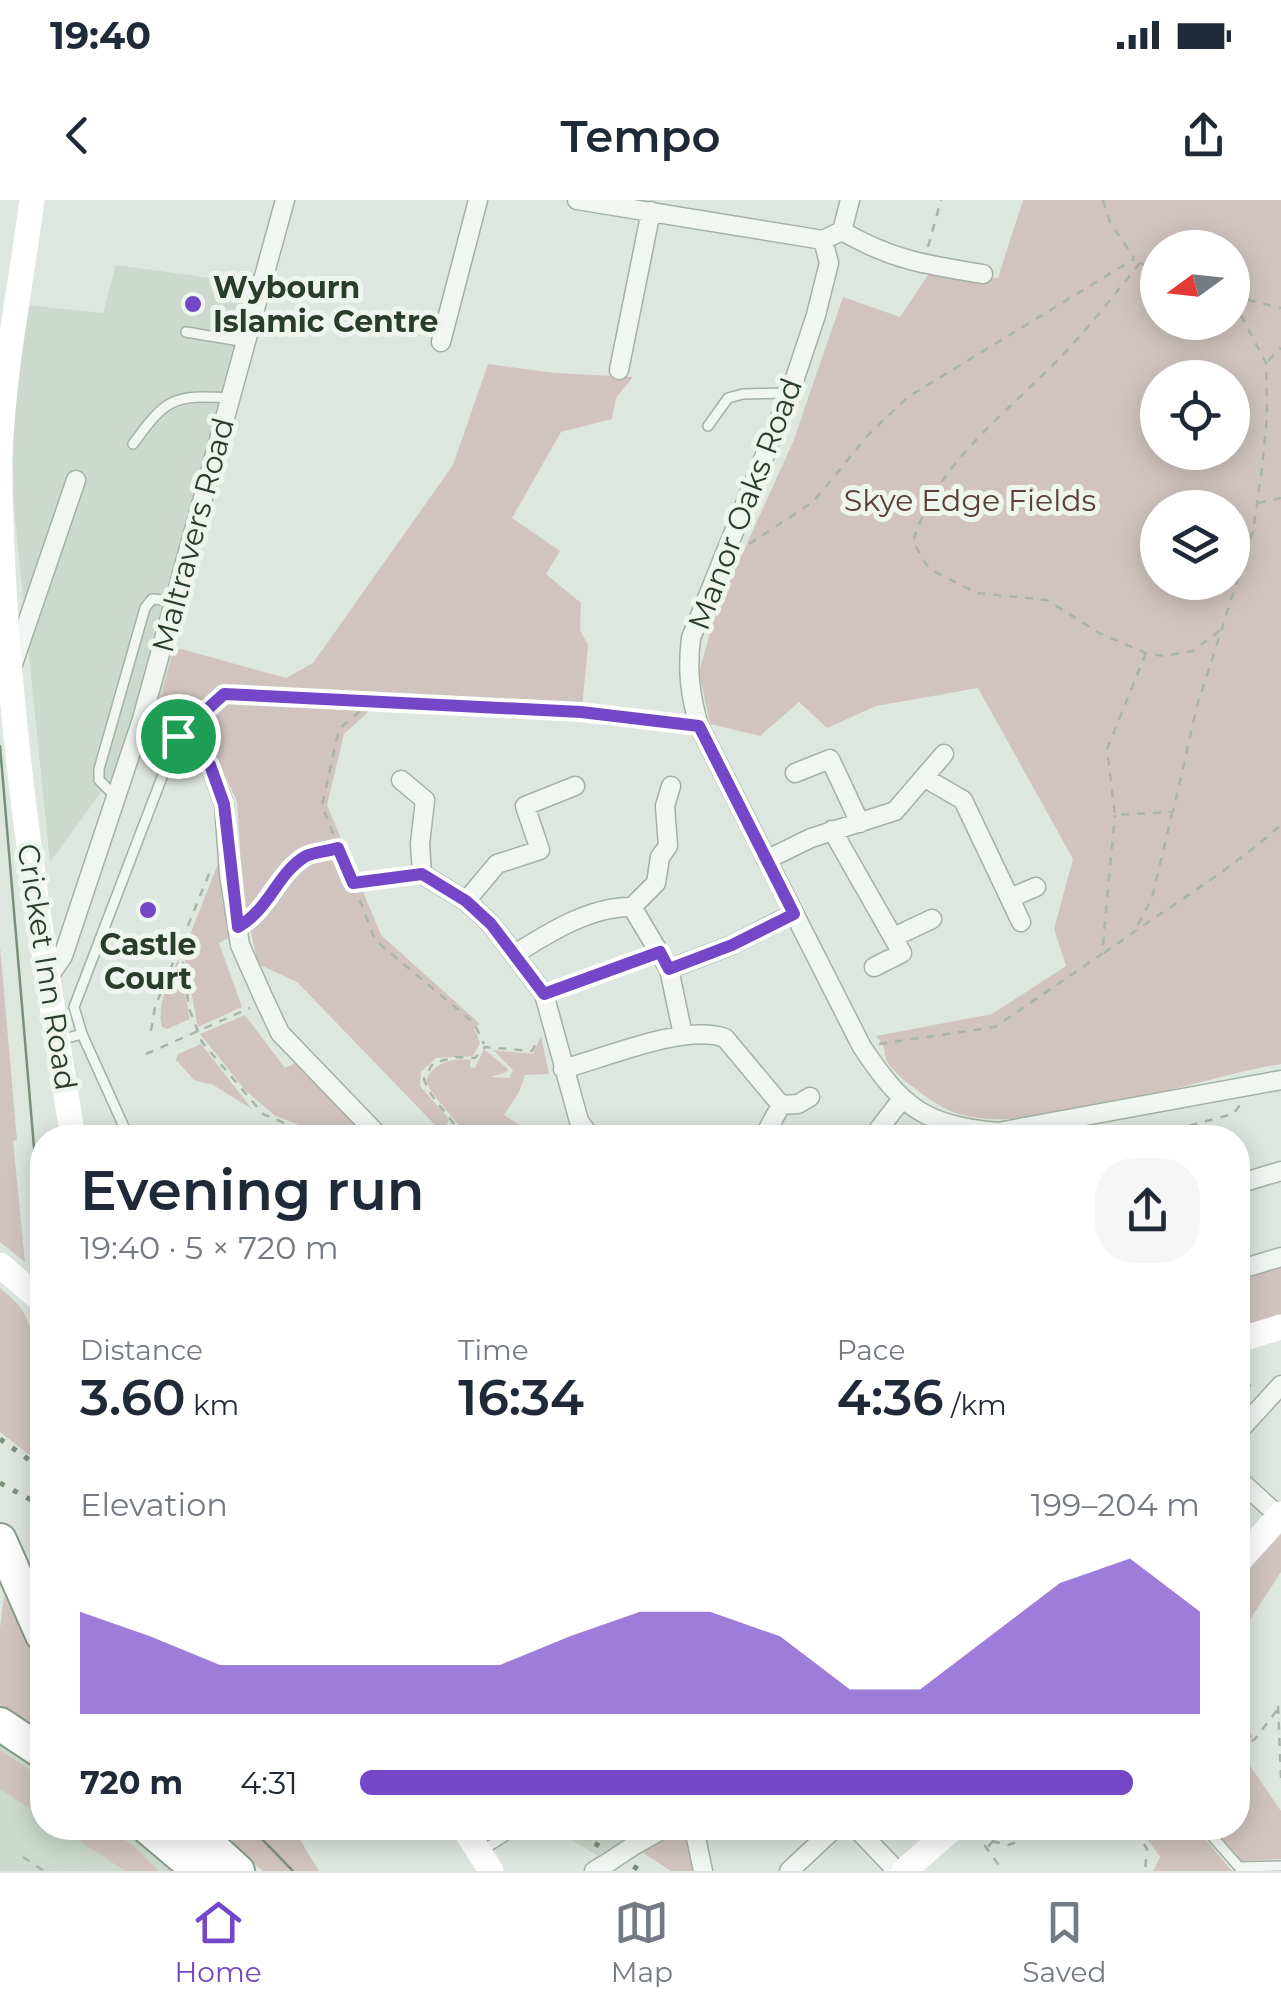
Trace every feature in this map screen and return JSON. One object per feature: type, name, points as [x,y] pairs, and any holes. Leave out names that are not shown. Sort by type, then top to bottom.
[{"type":"highway","points":[[0,1540],[30,1610]]},
{"type":"highway","points":[[0,1578],[26,1602]]},
{"type":"highway","points":[[1,1725],[30,1744]]},
{"type":"highway","points":[[173,1840],[198,1871]]},
{"type":"highway","points":[[182,1840],[238,1871]]},
{"type":"street","name":"Cricket Inn Road","points":[[32,200],[4,395],[0,460],[9,674],[16,762],[47,979],[70,1037],[73,1125]]},
{"type":"street","name":"Maltravers Road","points":[[47,979],[63,956],[142,719],[285,200]]},
{"type":"street","points":[[441,342],[478,200]]},
{"type":"street","points":[[576,200],[824,240],[842,231],[850,200]]},
{"type":"street","points":[[619,370],[651,211]]},
{"type":"street","points":[[842,231],[877,252],[983,274]]},
{"type":"street","name":"Manor Oaks Road","points":[[824,240],[829,263],[790,394],[695,626],[687,668],[690,697],[699,726],[862,1047],[902,1099],[947,1125]]},
{"type":"street","points":[[9,674],[76,480]]},
{"type":"street","points":[[142,719],[178,736],[210,765],[224,804],[240,944],[280,1033],[368,1125]]},
{"type":"street","points":[[766,860],[832,830],[895,811],[944,754]]},
{"type":"street","points":[[795,773],[830,759],[860,824]]},
{"type":"street","points":[[925,778],[963,800],[1021,922]]},
{"type":"street","points":[[401,780],[425,800],[420,844],[422,874],[466,901],[491,924],[544,994],[582,1125]]},
{"type":"street","points":[[466,901],[497,864],[540,850],[524,806],[575,786]]},
{"type":"street","points":[[632,908],[656,883],[660,858],[668,846],[666,806],[671,786]]},
{"type":"street","points":[[832,830],[902,953],[874,967]]},
{"type":"street","points":[[1010,898],[1036,887]]},
{"type":"street","points":[[515,954],[551,930],[619,907],[632,908]]},
{"type":"street","points":[[632,908],[664,961],[683,1034]]},
{"type":"street","points":[[664,961],[732,945],[794,914]]},
{"type":"street","points":[[894,937],[932,919]]},
{"type":"street","points":[[563,1069],[683,1034],[712,1033],[725,1038],[781,1105]]},
{"type":"street","name":"Manor Oaks Road","points":[[1036,1125],[1281,1080]]},
{"type":"street","points":[[781,1105],[798,1104],[810,1097]]},
{"type":"street","points":[[882,1125],[902,1099]]},
{"type":"street","points":[[770,1125],[781,1105]]},
{"type":"street","points":[[1250,1180],[1281,1170]]},
{"type":"street","points":[[1250,1266],[1281,1257]]},
{"type":"street","points":[[0,1265],[30,1290]]},
{"type":"street","points":[[1250,1336],[1281,1327]]},
{"type":"street","points":[[1250,1419],[1275,1392]]},
{"type":"street","points":[[1250,1489],[1280,1515],[1250,1549]]},
{"type":"street","points":[[169,1840],[175,1871]]},
{"type":"street","points":[[471,1840],[485,1862]]},
{"type":"street","points":[[602,1866],[644,1840]]},
{"type":"street","points":[[697,1840],[703,1871]]},
{"type":"street","points":[[789,1871],[822,1840]]},
{"type":"street","points":[[869,1840],[901,1871],[938,1840]]},
{"type":"lane","points":[[186,332],[246,342]]},
{"type":"lane","points":[[708,426],[728,398],[790,394]]},
{"type":"lane","points":[[133,444],[161,406],[187,398],[230,398]]},
{"type":"lane","points":[[116,797],[99,780],[100,769],[145,608],[152,599],[175,601]]},
{"type":"lane","points":[[121,1125],[70,1037],[74,1007],[178,736]]},
{"type":"lane","points":[[485,1862],[506,1840]]},
{"type":"lane","points":[[1215,1840],[1239,1867],[1281,1866]]},
{"type":"path","points":[[923,264],[941,200]]},
{"type":"path","points":[[1103,200],[1110,222],[1140,263],[1070,347],[952,464],[922,511],[914,542],[929,569],[977,593],[1047,600],[1099,633],[1146,653],[1163,656],[1193,650],[1225,628]]},
{"type":"path","points":[[720,563],[813,502],[868,434],[908,397],[1134,259]]},
{"type":"path","points":[[1250,300],[1281,308]]},
{"type":"path","points":[[1136,930],[1152,898],[1196,706],[1225,628],[1253,532],[1267,416],[1266,364],[1250,332]]},
{"type":"path","points":[[1266,364],[1281,348]]},
{"type":"path","points":[[1257,503],[1281,498]]},
{"type":"path","points":[[1102,954],[1115,815],[1107,748],[1146,653]]},
{"type":"path","points":[[178,736],[224,694],[581,712],[699,726]]},
{"type":"path","points":[[373,700],[338,729],[322,806],[375,940],[474,1023],[485,1046]]},
{"type":"path","points":[[1115,815],[1173,812]]},
{"type":"path","points":[[862,1047],[995,1027],[1219,875],[1281,825]]},
{"type":"path","points":[[238,927],[256,917],[286,875],[306,856],[338,848]]},
{"type":"path","points":[[152,1032],[155,1007],[210,872]]},
{"type":"path","points":[[353,883],[422,874]]},
{"type":"path","points":[[181,946],[196,1032],[232,1081],[263,1114],[289,1125]]},
{"type":"path","points":[[544,994],[664,961]]},
{"type":"path","points":[[146,1054],[265,1001]]},
{"type":"path","points":[[485,1046],[532,1050],[552,1017]]},
{"type":"path","points":[[457,1125],[428,1094],[424,1079],[433,1063],[456,1057],[475,1058],[485,1046]]},
{"type":"path","points":[[1191,1125],[1232,1114],[1258,1084]]},
{"type":"path","points":[[1250,1382],[1275,1392]]},
{"type":"path","points":[[1250,1742],[1279,1705]]},
{"type":"path","points":[[1279,1705],[1281,1778]]},
{"type":"path","points":[[981,1840],[1003,1871]]},
{"type":"path","points":[[1144,1840],[1148,1849],[1145,1871]]},
{"type":"path","points":[[987,1848],[992,1842],[1008,1845],[1021,1841]]},
{"type":"path","points":[[23,1857],[44,1871]]},
{"type":"shaded area","points":[[116,265],[254,284],[223,386],[241,395],[157,716],[50,862],[5,420],[25,305],[103,313]]},
{"type":"shaded area","points":[[0,1725],[30,1744],[30,1840],[162,1840],[199,1871],[0,1871]]},
{"type":"shaded area","points":[[572,1840],[624,1840],[598,1856]]},
{"type":"green space","name":"Skye Edge Fields","points":[[1023,200],[1281,200],[1281,1064],[1116,1103],[1027,1118],[988,1119],[956,1113],[932,1101],[890,1066],[876,1036],[992,1014],[1066,966],[1054,929],[1073,859],[978,688],[876,706],[827,728],[799,702],[760,736],[710,724],[699,672],[716,612],[793,442],[843,297],[900,317],[930,272],[998,278]]},
{"type":"green space","points":[[488,364],[633,377],[616,398],[612,419],[561,432],[512,518],[560,551],[546,574],[581,603],[580,630],[588,645],[581,720],[377,704],[344,734],[327,805],[381,935],[480,1024],[474,1028],[480,1043],[473,1056],[436,1058],[421,1072],[420,1086],[449,1119],[447,1125],[435,1125],[297,982],[258,964],[243,896],[237,802],[213,748],[157,716],[174,647],[286,678],[313,663],[453,465]]},
{"type":"green space","points":[[219,861],[230,937],[219,943],[242,1007],[198,1027],[185,960],[186,945]]},
{"type":"green space","points":[[0,946],[17,1140],[13,1141],[25,1262],[0,1242]]},
{"type":"green space","points":[[178,959],[190,1019],[167,1029],[162,1027],[161,1010]]},
{"type":"green space","points":[[245,1015],[285,1068],[297,1062],[358,1125],[299,1125],[274,1115],[245,1090],[200,1034]]},
{"type":"green space","points":[[541,1036],[549,1074],[525,1075],[504,1115],[519,1125],[458,1125],[426,1081],[444,1063],[471,1060],[470,1067],[475,1068],[484,1049],[508,1069],[491,1077],[509,1078],[513,1070],[493,1050],[533,1054]]},
{"type":"green space","points":[[201,1044],[252,1109],[213,1085],[194,1080],[176,1060],[178,1054]]},
{"type":"green space","points":[[1281,1263],[1281,1315],[1250,1324],[1250,1272]]},
{"type":"green space","points":[[0,1288],[22,1309],[30,1330],[30,1456],[0,1432]]},
{"type":"green space","points":[[1281,1534],[1281,1572],[1250,1620],[1250,1568]]},
{"type":"green space","points":[[4,1596],[30,1641],[30,1726],[0,1705]]},
{"type":"green space","points":[[0,1750],[30,1770],[30,1808],[0,1789]]},
{"type":"green space","points":[[1250,1766],[1281,1811],[1281,1859],[1240,1861],[1222,1840],[1250,1840]]},
{"type":"green space","points":[[78,1840],[125,1840],[158,1871],[125,1871]]},
{"type":"green space","points":[[226,1840],[300,1840],[319,1871],[263,1871]]},
{"type":"green space","points":[[666,1840],[687,1840],[696,1871],[671,1871],[642,1852]]},
{"type":"green space","points":[[1148,1840],[1206,1840],[1232,1871],[1153,1871],[1160,1857]]},
{"type":"tram line","points":[[0,746],[32,1125]]},
{"type":"tram line","points":[[263,1840],[293,1871]]},
{"type":"railway","points":[[0,1439],[30,1460]]},
{"type":"railway","points":[[0,1483],[30,1499]]},
{"type":"railway","points":[[589,1840],[641,1871]]},
{"type":"place","name":"Wybourn Islamic Centre","points":[[193,304]]},
{"type":"place","name":"Castle Court","points":[[148,910]]},
{"type":"route","points":[[224,694],[581,712],[699,726],[794,914],[732,945],[669,969],[660,952],[544,994],[491,924],[466,901],[422,874],[353,883],[338,848],[306,856],[286,875],[256,917],[238,927],[224,804],[210,765],[178,736],[224,694]]}]
